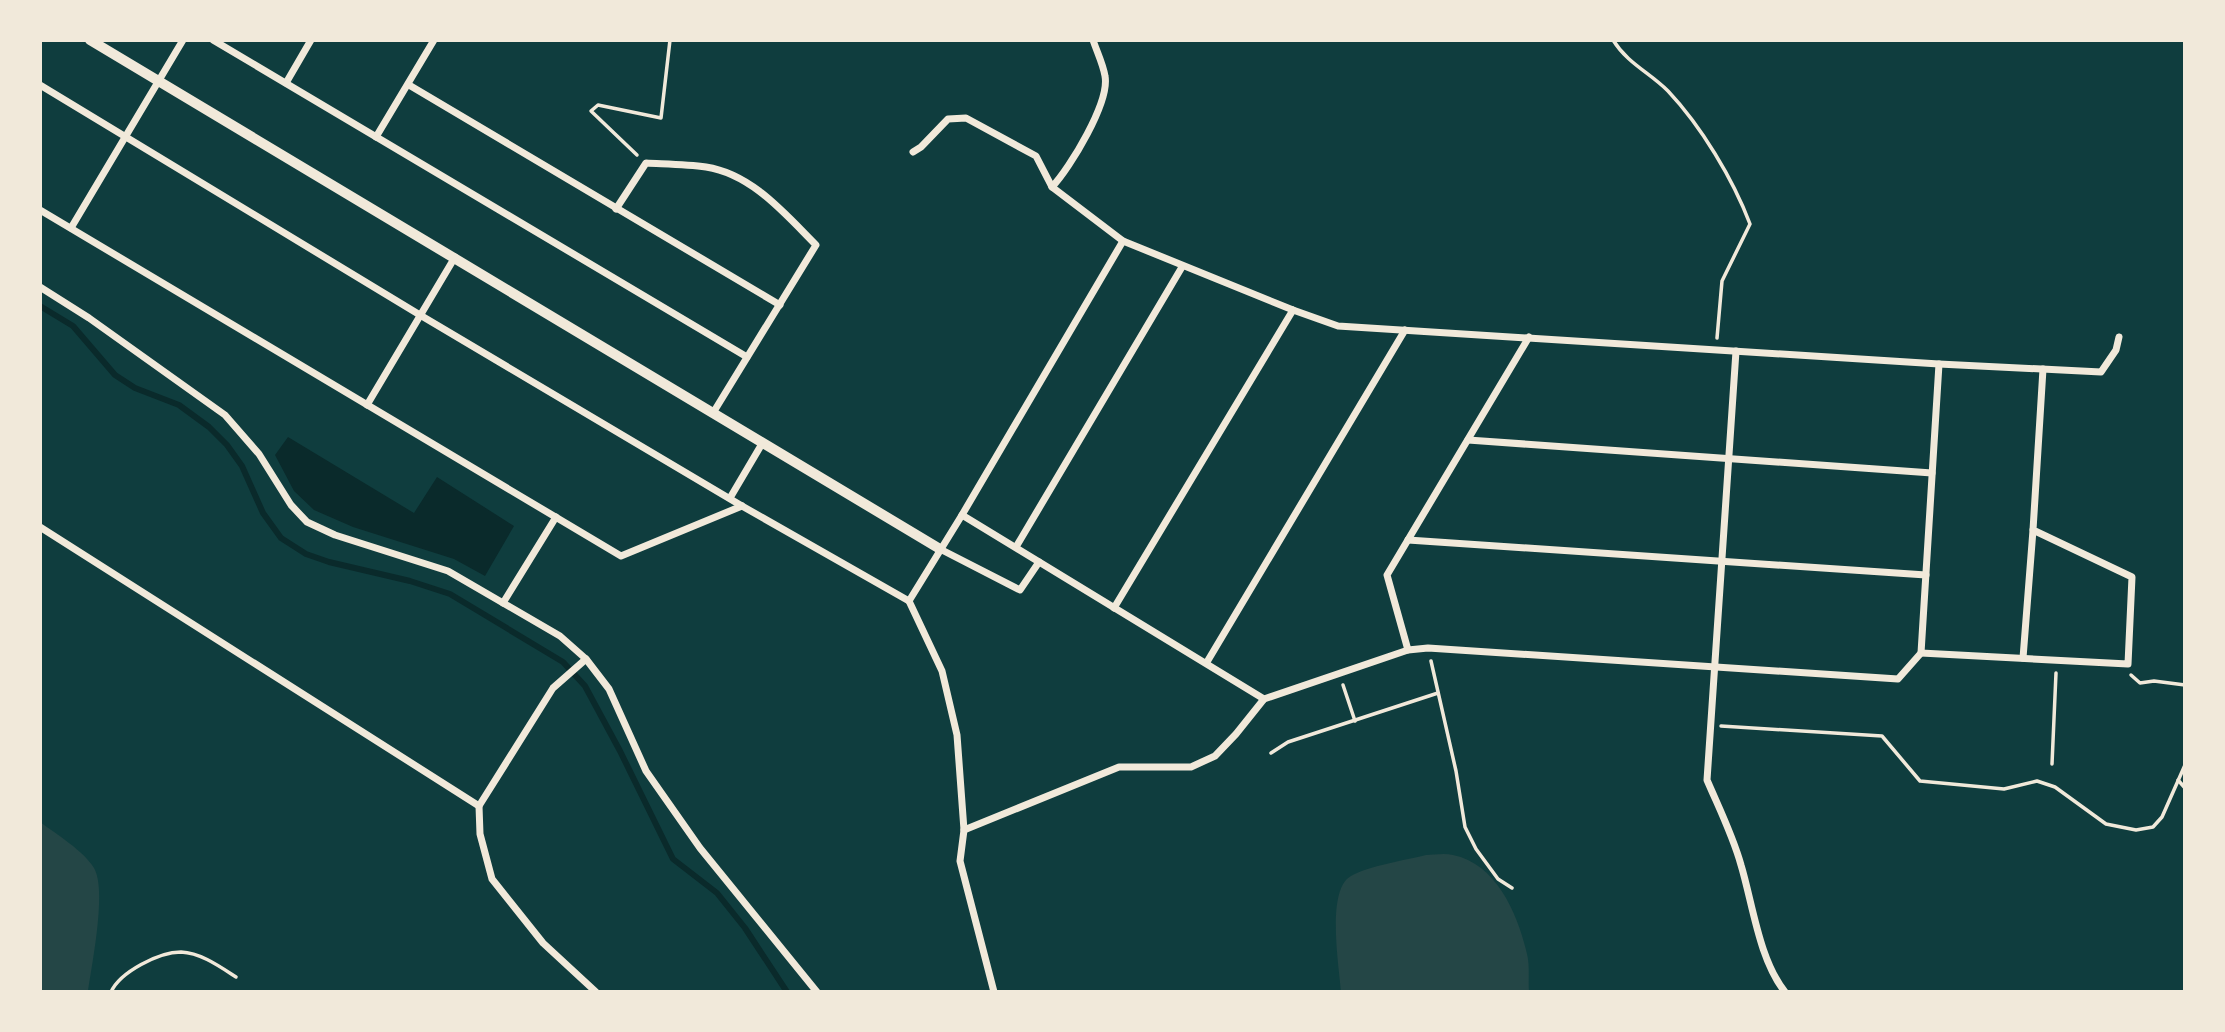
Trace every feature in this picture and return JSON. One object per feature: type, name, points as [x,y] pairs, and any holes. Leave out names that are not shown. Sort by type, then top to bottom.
[{"type":"street","points":[[90,40],[940,549],[1020,590],[1039,562]]},
{"type":"street","points":[[71,228],[183,40]]},
{"type":"street","points":[[213,40],[747,357]]},
{"type":"street","points":[[286,83],[311,40]]},
{"type":"street","points":[[376,136],[434,40]]},
{"type":"street","points":[[1052,187],[1065,173],[1104,95],[1105,78],[1093,40]]},
{"type":"street","points":[[40,85],[420,315],[742,506],[909,601],[942,671],[957,735],[964,830],[960,861],[994,992]]},
{"type":"street","points":[[409,85],[779,305]]},
{"type":"street","points":[[913,152],[948,119],[966,118],[1036,156],[1052,187],[1123,240],[1182,267],[1338,326],[2101,372],[2116,350],[2119,337]]},
{"type":"street","points":[[616,209],[646,163],[708,167],[735,176],[769,198],[816,245],[713,413]]},
{"type":"street","points":[[40,210],[621,556],[742,506]]},
{"type":"street","points":[[909,601],[1123,240]]},
{"type":"street","points":[[367,405],[455,257]]},
{"type":"street","points":[[1016,547],[1182,267]]},
{"type":"street","points":[[40,287],[89,318],[225,415],[259,454],[291,505],[307,522],[335,535],[449,571],[560,636],[586,659],[609,689],[646,771],[692,837],[817,992]]},
{"type":"street","points":[[1114,608],[1293,310]]},
{"type":"street","points":[[1207,663],[1405,330]]},
{"type":"street","points":[[1408,650],[1387,575],[1529,337]]},
{"type":"street","points":[[1736,351],[1707,780],[1734,841],[1759,936],[1785,992]]},
{"type":"street","points":[[964,830],[1119,767],[1191,767],[1215,756],[1265,699],[1408,650],[1428,648],[1898,679],[1921,653],[1939,364]]},
{"type":"street","points":[[2023,658],[2043,369]]},
{"type":"street","points":[[1468,440],[1932,473]]},
{"type":"street","points":[[730,498],[763,442]]},
{"type":"street","points":[[962,515],[1265,699]]},
{"type":"street","points":[[503,603],[556,517]]},
{"type":"street","points":[[40,527],[479,806]]},
{"type":"street","points":[[1921,653],[2128,664],[2132,577],[2033,530]]},
{"type":"street","points":[[1408,540],[1926,575]]},
{"type":"street","points":[[586,659],[553,688],[479,806],[480,834],[492,878],[543,943],[596,992]]},
{"type":"path","points":[[646,163],[591,111],[597,105],[661,118],[670,40]]},
{"type":"path","points":[[1612,40],[1629,62],[1666,89],[1693,120],[1741,201],[1750,225],[1722,281],[1716,350]]},
{"type":"path","points":[[1428,648],[1456,771],[1465,827],[1476,849],[1497,879],[1512,888]]},
{"type":"path","points":[[2052,764],[2057,661]]},
{"type":"path","points":[[2128,664],[2132,678],[2140,683],[2154,681],[2185,685]]},
{"type":"path","points":[[1339,674],[1355,721]]},
{"type":"path","points":[[1271,753],[1288,742],[1438,693]]},
{"type":"path","points":[[1712,725],[1882,736],[1920,781],[2004,789],[2037,781],[2055,787],[2106,824],[2136,830],[2153,827],[2162,817],[2185,765]]},
{"type":"path","points":[[2178,780],[2185,788]]},
{"type":"path","points":[[111,992],[131,969],[158,957],[181,952],[211,960],[236,977]]},
{"type":"shaded area","points":[[288,437],[414,513],[437,477],[514,526],[485,576],[454,559],[353,527],[314,510],[294,491],[275,455]]},
{"type":"shaded area","points":[[40,822],[84,855],[98,878],[99,910],[88,992],[40,992]]},
{"type":"shaded area","points":[[1450,854],[1468,860],[1482,869],[1503,893],[1518,923],[1527,954],[1529,992],[1341,992],[1336,912],[1343,884],[1351,876],[1367,869],[1426,855]]},
{"type":"waterway","points":[[40,306],[73,326],[115,375],[135,388],[179,405],[209,427],[227,445],[242,466],[263,513],[281,538],[306,554],[329,562],[410,581],[450,594],[563,662],[585,686],[673,859],[717,893],[745,928],[787,992]]}]
